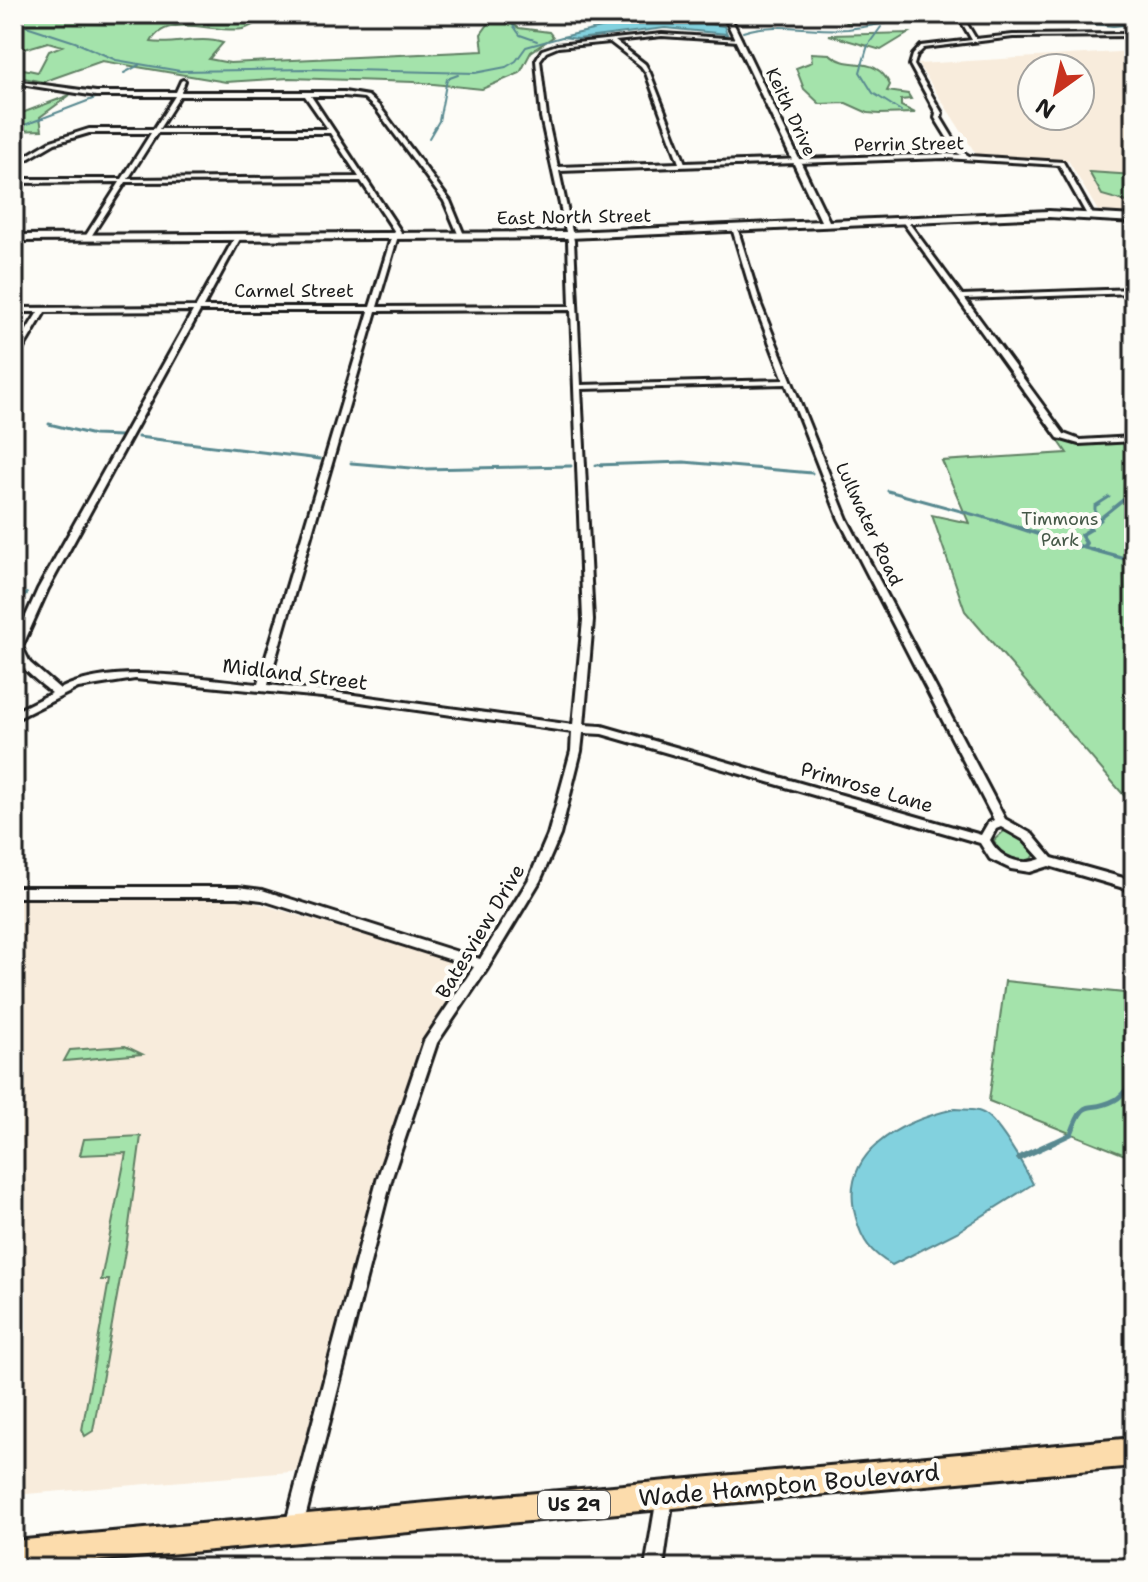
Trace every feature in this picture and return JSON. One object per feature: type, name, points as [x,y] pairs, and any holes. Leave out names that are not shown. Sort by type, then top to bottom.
[{"type":"main road","name":"Keith Drive","points":[[726,14],[826,223]]},
{"type":"main road","name":"East North Street","points":[[14,238],[569,235],[904,220],[1090,215],[1134,219]]},
{"type":"main road","name":"Wade Hampton Boulevard","points":[[14,1555],[1134,1452]]},
{"type":"street","points":[[959,14],[974,40]]},
{"type":"street","points":[[612,41],[670,35],[739,40]]},
{"type":"street","points":[[966,156],[967,151],[942,115],[912,61],[918,51],[928,46],[1026,36],[1134,35]]},
{"type":"street","points":[[612,41],[643,65],[648,73],[683,166]]},
{"type":"street","name":"Batesview Drive","points":[[292,1531],[378,1202],[431,1041],[483,965],[534,881],[554,835],[567,788],[579,727],[588,620],[569,235],[537,71],[540,56],[557,46],[612,41]]},
{"type":"street","points":[[88,237],[178,95],[183,81]]},
{"type":"street","points":[[14,82],[83,93],[349,94],[370,100],[447,201],[461,235]]},
{"type":"street","points":[[14,92],[30,85]]},
{"type":"street","points":[[262,687],[398,229],[307,94]]},
{"type":"street","points":[[14,165],[53,142],[75,134],[98,131],[332,131]]},
{"type":"street","name":"Perrin Street","points":[[555,169],[966,156],[1061,163],[1090,215]]},
{"type":"street","points":[[14,181],[364,179]]},
{"type":"street","points":[[904,220],[1061,436],[1079,442],[1134,439]]},
{"type":"street","name":"Lullwater Road","points":[[735,228],[758,305],[843,519],[1001,822]]},
{"type":"street","points":[[57,692],[26,665],[16,647],[43,589],[196,307],[238,237]]},
{"type":"street","points":[[961,297],[1134,291]]},
{"type":"street","name":"Carmel Street","points":[[14,310],[574,308]]},
{"type":"street","points":[[14,357],[43,310]]},
{"type":"street","points":[[578,387],[787,382]]},
{"type":"street","name":"Midland Street","points":[[14,716],[57,692],[118,677],[262,687],[560,728],[579,727]]},
{"type":"street","name":"Primrose Lane","points":[[579,727],[614,733],[984,840],[994,856],[1015,865],[1039,866],[1048,861],[1134,886]]},
{"type":"street","points":[[984,840],[992,826],[1001,822],[1019,829],[1039,845],[1048,861]]},
{"type":"street","points":[[14,892],[238,892],[262,895],[483,965]]},
{"type":"street","points":[[654,1568],[665,1497]]},
{"type":"shaded area","points":[[1134,51],[1134,216],[1098,211],[1068,160],[976,154],[918,64],[1016,58],[1016,132],[1096,132],[1096,53]]},
{"type":"shaded area","points":[[14,896],[237,897],[471,967],[418,1057],[303,1471],[14,1495]]},
{"type":"green space","points":[[14,14],[152,16],[154,22],[207,24],[224,14],[258,14],[261,21],[245,28],[180,26],[158,33],[151,42],[205,40],[223,43],[209,59],[230,63],[483,51],[481,34],[489,23],[462,19],[461,14],[506,14],[503,17],[519,28],[549,32],[553,37],[531,52],[520,73],[482,89],[414,82],[289,78],[226,82],[102,61],[43,82],[14,76],[14,67],[38,72],[49,51],[62,46],[48,42],[14,52]]},
{"type":"green space","points":[[840,14],[1129,14],[938,15],[847,23]]},
{"type":"green space","points":[[909,33],[881,50],[829,35]]},
{"type":"green space","points":[[811,53],[830,54],[845,62],[877,69],[890,85],[887,91],[908,94],[911,99],[901,100],[901,106],[915,113],[868,113],[846,103],[820,104],[804,89],[796,68],[812,62]]},
{"type":"green space","points":[[70,95],[40,117],[42,130],[14,131],[14,116]]},
{"type":"green space","points":[[1089,172],[1134,175],[1134,204],[1102,195]]},
{"type":"green space","name":"Timmons Park","points":[[1058,440],[1088,444],[1134,442],[1134,807],[965,611],[932,515],[969,523],[942,461],[1067,453]]},
{"type":"green space","points":[[1004,831],[1023,839],[1036,854],[1023,862],[999,854],[994,840]]},
{"type":"green space","points":[[1005,981],[1134,994],[1134,1154],[1125,1155],[989,1101]]},
{"type":"green space","points":[[125,1046],[142,1054],[64,1061],[70,1050]]},
{"type":"green space","points":[[141,1136],[127,1240],[93,1431],[85,1436],[82,1430],[109,1280],[101,1280],[126,1153],[80,1155],[84,1139]]},
{"type":"water","points":[[662,14],[686,14],[694,22],[724,26],[727,34],[665,28],[578,39],[562,37]]},
{"type":"water","points":[[955,1109],[978,1111],[987,1116],[1010,1144],[1033,1184],[957,1232],[892,1265],[868,1246],[861,1233],[853,1195],[856,1175],[878,1143],[895,1131],[934,1114]]},
{"type":"waterway","points":[[505,14],[520,35],[537,41]]},
{"type":"waterway","points":[[743,32],[769,27],[835,30],[954,17]]},
{"type":"waterway","points":[[966,18],[1037,18],[1113,26],[1134,24]]},
{"type":"waterway","points":[[14,22],[75,42],[116,60],[180,71],[309,69],[475,73],[506,67],[516,61],[526,47],[562,37]]},
{"type":"waterway","points":[[881,27],[868,45],[860,72],[873,93],[901,111]]},
{"type":"waterway","points":[[124,73],[139,65]]},
{"type":"waterway","points":[[429,138],[439,121],[447,79],[458,75]]},
{"type":"waterway","points":[[14,129],[98,97]]},
{"type":"waterway","points":[[49,424],[94,435],[121,436]]},
{"type":"waterway","points":[[138,437],[320,459]]},
{"type":"waterway","points":[[596,465],[684,462],[812,473]]},
{"type":"waterway","points":[[351,463],[423,469],[571,466]]},
{"type":"waterway","points":[[888,491],[1004,523]]},
{"type":"waterway","points":[[1099,519],[1134,491]]},
{"type":"waterway","points":[[1099,519],[1095,515],[1095,506],[1109,497]]},
{"type":"waterway","points":[[1094,523],[1099,519]]},
{"type":"waterway","points":[[998,521],[1044,536]]},
{"type":"waterway","points":[[1083,547],[1086,543],[1081,535],[1091,529],[1087,526],[1099,521]]},
{"type":"waterway","points":[[1079,546],[1134,561]]},
{"type":"waterway","points":[[14,598],[26,594]]},
{"type":"waterway","points":[[1050,1144],[1071,1134],[1084,1109],[1118,1099],[1134,1080]]},
{"type":"waterway","points":[[1019,1158],[1054,1142]]}]
